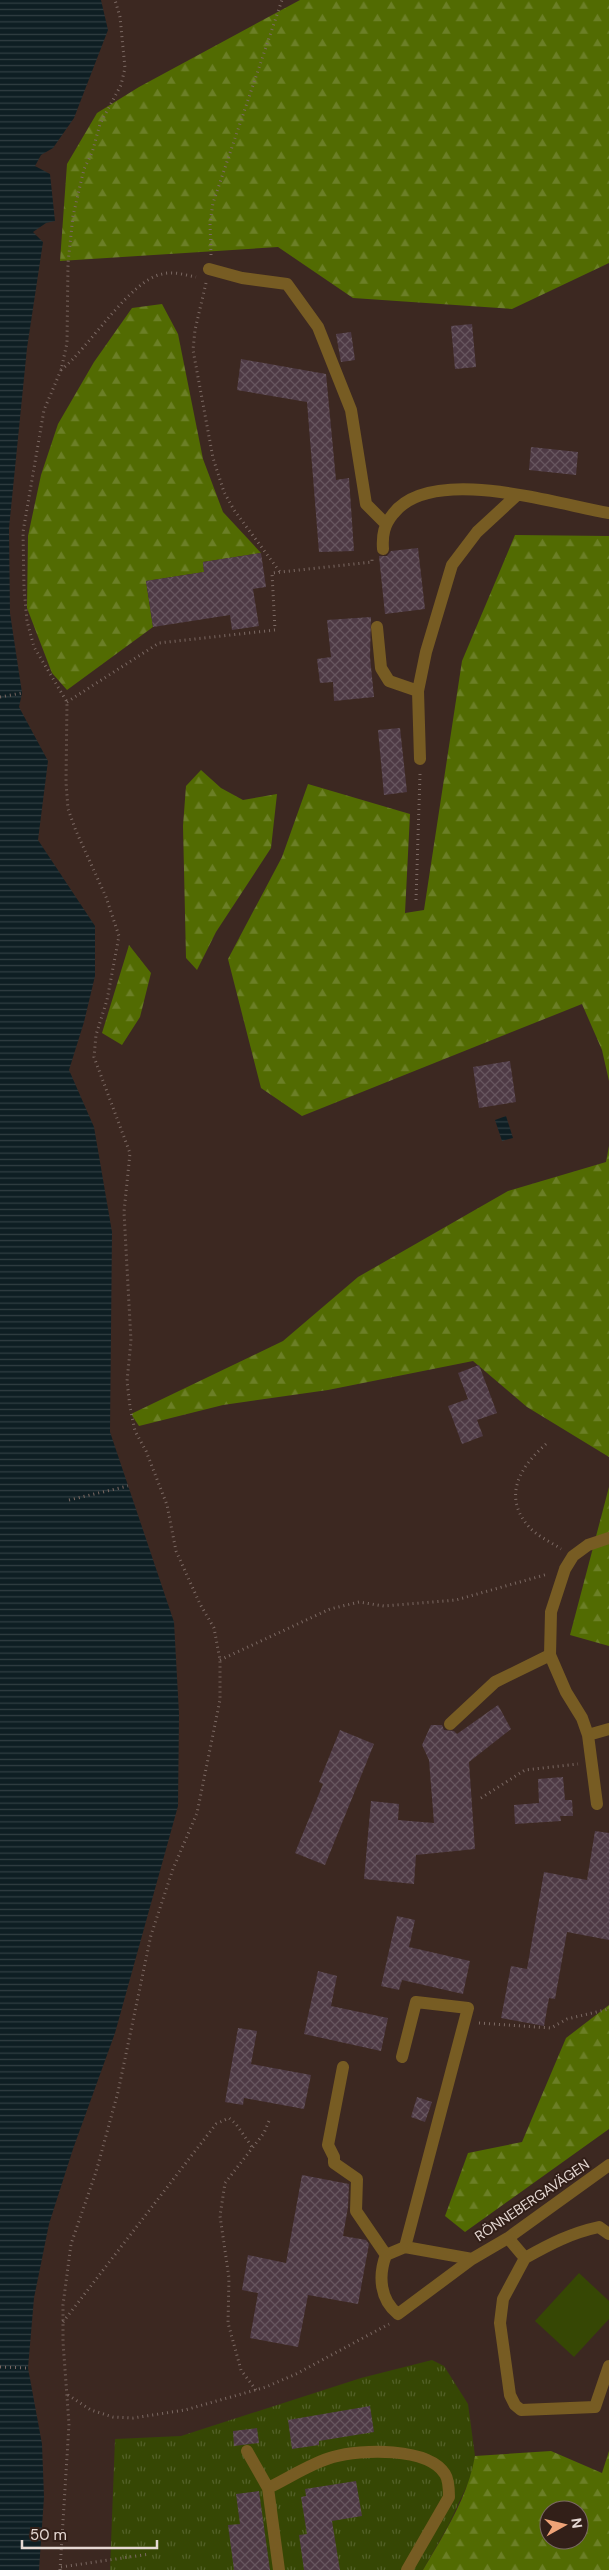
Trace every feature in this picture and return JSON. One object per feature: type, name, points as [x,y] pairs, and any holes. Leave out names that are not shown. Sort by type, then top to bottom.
[{"type":"street","points":[[209,269],[242,278],[287,284],[318,327],[351,410],[366,504],[386,524]]},
{"type":"street","points":[[383,549],[382,538],[386,524],[406,500],[433,490],[466,489],[517,495],[609,513]]},
{"type":"street","points":[[420,759],[418,691],[426,652],[452,565],[477,532],[517,495]]},
{"type":"street","points":[[377,627],[381,668],[389,681],[418,691]]},
{"type":"street","points":[[597,1804],[588,1735],[582,1718],[566,1692],[550,1655],[552,1612],[565,1569],[573,1556],[588,1545],[609,1538]]},
{"type":"street","points":[[450,1724],[495,1682],[550,1655]]},
{"type":"street","points":[[588,1735],[609,1729]]},
{"type":"street","points":[[398,2314],[389,2307],[382,2287],[382,2266],[386,2255],[404,2247],[468,2008],[416,2002],[402,2057]]},
{"type":"street","points":[[343,2067],[328,2145],[334,2157],[334,2163],[357,2179],[356,2211],[386,2255]]},
{"type":"street","name":"RÖNNEBERGAVÄGEN","points":[[398,2314],[472,2258],[508,2238],[609,2165]]},
{"type":"street","points":[[609,2234],[599,2227],[579,2231],[560,2238],[525,2258],[502,2299],[500,2323],[510,2395],[515,2405],[521,2410],[595,2407],[609,2366]]},
{"type":"street","points":[[508,2238],[525,2258]]},
{"type":"street","name":"RÖNNEBERGAVÄGEN","points":[[404,2247],[472,2258]]},
{"type":"street","points":[[247,2451],[268,2488],[279,2570]]},
{"type":"street","points":[[268,2488],[327,2459],[356,2453],[402,2453],[424,2458],[438,2466],[446,2475],[449,2497],[407,2570]]},
{"type":"path","points":[[115,0],[123,40],[125,68],[121,85],[100,124],[92,153],[84,169],[73,216],[68,264],[67,343],[61,370],[44,410],[23,532],[23,563],[27,621],[34,647],[67,702],[66,782],[68,809],[76,831],[99,879],[119,936],[107,1000],[96,1035],[94,1057],[130,1153],[124,1212],[131,1341],[127,1382],[130,1407],[135,1431],[146,1451],[168,1505],[176,1551],[200,1604],[214,1628],[220,1660],[220,1700],[197,1813],[173,1869],[151,1935],[118,2092],[96,2172],[71,2244],[63,2322],[68,2442],[61,2568],[150,2554]]},
{"type":"path","points":[[61,370],[140,284],[161,274],[171,273],[198,277]]},
{"type":"path","points":[[67,702],[159,643],[275,630],[272,573],[372,562],[371,550],[383,549]]},
{"type":"path","points":[[0,697],[22,693]]},
{"type":"path","points":[[416,900],[420,759]]},
{"type":"path","points":[[546,1444],[531,1457],[515,1484],[519,1512],[534,1531],[573,1556]]},
{"type":"path","points":[[69,1500],[128,1486]]},
{"type":"path","points":[[220,1660],[330,1609],[359,1602],[384,1606],[456,1600],[565,1569]]},
{"type":"path","points":[[482,1798],[530,1768],[592,1763]]},
{"type":"path","points":[[465,2022],[552,2028],[567,2019],[609,2009]]},
{"type":"path","points":[[63,2322],[216,2124],[228,2118],[236,2124],[252,2147]]},
{"type":"path","points":[[256,2390],[241,2370],[228,2323],[229,2278],[220,2216],[225,2183],[264,2133],[269,2121]]},
{"type":"path","points":[[67,2395],[91,2410],[113,2417],[133,2418],[184,2410],[256,2390],[296,2374],[388,2324],[398,2314]]},
{"type":"path","points":[[0,2367],[28,2368]]},
{"type":"green space","points":[[300,0],[609,0],[609,263],[512,309],[353,298],[278,247],[60,261],[67,164],[97,113],[139,87]]},
{"type":"green space","points":[[162,304],[178,334],[203,459],[223,512],[261,553],[203,562],[204,572],[146,581],[153,627],[67,690],[52,673],[27,608],[28,536],[41,475],[58,424],[94,362],[132,308]]},
{"type":"green space","points":[[515,535],[609,536],[609,1081],[602,1050],[582,1004],[302,1116],[261,1088],[228,959],[282,857],[308,784],[410,814],[405,913],[424,910],[462,661]]},
{"type":"green space","points":[[201,770],[221,788],[243,800],[277,794],[271,848],[216,932],[197,970],[186,958],[183,826],[186,786]]},
{"type":"green space","points":[[129,945],[151,973],[140,1017],[122,1045],[102,1033]]},
{"type":"green space","points":[[609,1146],[609,1457],[527,1407],[473,1361],[328,1390],[223,1405],[139,1426],[131,1414],[283,1341],[358,1277],[508,1191],[606,1162]]},
{"type":"green space","points":[[609,1487],[609,1646],[570,1635]]},
{"type":"green space","points":[[609,2005],[609,2129],[465,2232],[445,2216],[468,2153],[522,2142],[566,2038]]},
{"type":"green space","points":[[579,2273],[609,2301],[609,2319],[574,2357],[535,2321]]},
{"type":"green space","points":[[432,2360],[444,2366],[468,2404],[475,2456],[472,2475],[448,2526],[423,2570],[110,2570],[115,2439],[181,2436],[361,2378]]},
{"type":"green space","points":[[551,2451],[602,2473],[609,2451],[609,2570],[423,2570],[461,2501],[472,2471],[475,2456]]},
{"type":"shaded area","points":[[0,0],[101,0],[108,30],[74,118],[53,148],[41,155],[35,166],[50,174],[55,221],[46,223],[33,232],[43,242],[27,348],[9,528],[10,613],[22,693],[19,707],[48,761],[38,840],[95,926],[95,976],[84,1022],[69,1070],[94,1127],[112,1232],[110,1432],[174,1622],[179,1714],[178,1806],[115,2033],[73,2149],[49,2224],[34,2298],[28,2368],[42,2444],[44,2497],[39,2570],[0,2570]]},
{"type":"shaded area","points":[[506,1116],[513,1138],[502,1141],[495,1120]]},
{"type":"building","points":[[472,324],[476,367],[455,369],[451,326]]},
{"type":"building","points":[[351,332],[355,360],[341,362],[336,334]]},
{"type":"building","points":[[241,359],[326,374],[336,480],[349,478],[354,551],[319,552],[307,402],[237,390]]},
{"type":"building","points":[[531,447],[578,452],[576,475],[529,470]]},
{"type":"building","points":[[418,548],[425,609],[385,614],[379,556],[387,556],[391,551]]},
{"type":"building","points":[[261,553],[266,587],[253,589],[259,626],[232,630],[230,615],[153,627],[146,581],[204,572],[203,562]]},
{"type":"building","points":[[371,617],[370,657],[374,697],[334,701],[333,682],[320,683],[317,659],[331,657],[327,620]]},
{"type":"building","points":[[400,728],[407,792],[384,795],[378,730]]},
{"type":"building","points":[[510,1061],[516,1102],[479,1108],[473,1067]]},
{"type":"building","points":[[479,1365],[497,1413],[477,1420],[483,1436],[462,1444],[448,1406],[468,1399],[458,1373]]},
{"type":"building","points":[[498,1705],[511,1729],[469,1762],[475,1849],[416,1855],[414,1884],[364,1879],[371,1801],[399,1804],[398,1820],[434,1823],[429,1760],[422,1745],[431,1725],[442,1725],[444,1730],[454,1731],[457,1734]]},
{"type":"building","points":[[340,1730],[374,1744],[325,1865],[295,1853],[323,1784],[319,1782]]},
{"type":"building","points":[[563,1777],[565,1800],[572,1800],[573,1816],[560,1816],[561,1821],[515,1824],[514,1805],[539,1803],[538,1779]]},
{"type":"building","points":[[595,1831],[609,1833],[609,1940],[567,1932],[555,1999],[549,1998],[544,2026],[501,2018],[511,1966],[527,1969],[544,1872],[587,1880]]},
{"type":"building","points":[[397,1916],[415,1920],[409,1947],[470,1961],[463,1994],[402,1980],[399,1990],[381,1986]]},
{"type":"building","points":[[318,1971],[337,1976],[331,2006],[388,2018],[381,2051],[304,2034]]},
{"type":"building","points":[[238,2028],[257,2031],[251,2064],[311,2075],[304,2109],[244,2098],[243,2105],[225,2102]]},
{"type":"building","points":[[417,2097],[432,2102],[425,2122],[411,2117]]},
{"type":"building","points":[[302,2175],[349,2184],[348,2207],[343,2236],[366,2240],[369,2244],[358,2304],[308,2295],[298,2347],[250,2338],[258,2293],[242,2290],[248,2255],[286,2263]]},
{"type":"building","points":[[370,2406],[374,2432],[319,2441],[319,2445],[292,2449],[288,2420]]},
{"type":"building","points":[[257,2428],[259,2443],[234,2446],[233,2431]]},
{"type":"building","points":[[356,2481],[362,2516],[332,2521],[340,2570],[304,2570],[299,2535],[307,2534],[301,2497],[306,2496],[305,2489]]},
{"type":"building","points":[[259,2491],[270,2570],[234,2570],[228,2525],[240,2524],[236,2494]]}]
